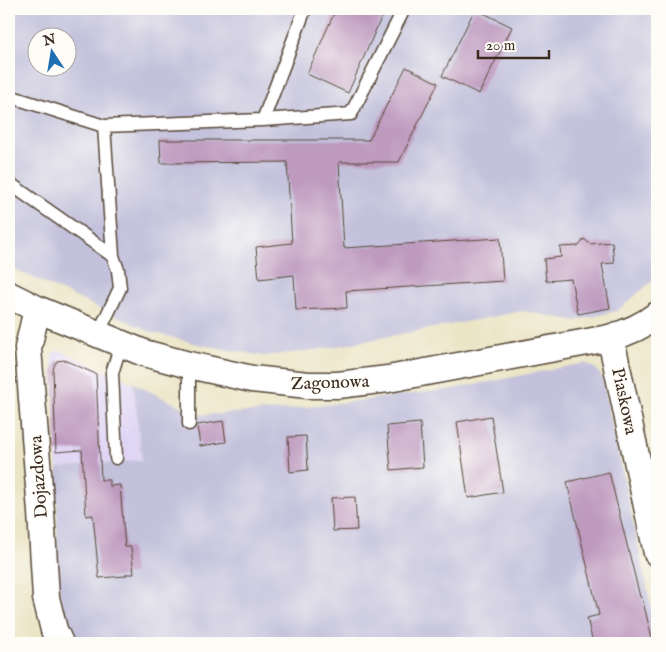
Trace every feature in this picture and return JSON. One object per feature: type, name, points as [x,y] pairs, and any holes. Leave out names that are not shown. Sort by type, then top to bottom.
[{"type":"street","name":"Zagonowa","points":[[9,295],[144,353],[189,366],[252,379],[308,385],[338,385],[388,379],[609,338],[636,328],[657,315]]},
{"type":"street","name":"Dojazdowa","points":[[38,309],[28,348],[42,512],[46,598],[54,630],[60,643]]},
{"type":"street","name":"Piaskowa","points":[[609,338],[614,353],[657,548]]},
{"type":"lane","points":[[263,120],[306,9]]},
{"type":"lane","points":[[9,96],[104,126],[263,120],[351,114],[404,9]]},
{"type":"lane","points":[[104,126],[113,256],[118,270],[120,288],[110,339],[116,458]]},
{"type":"lane","points":[[9,183],[113,256]]},
{"type":"lane","points":[[188,424],[189,366]]},
{"type":"path","points":[[9,593],[12,643]]},
{"type":"shaded area","points":[[9,9],[657,9],[657,277],[617,311],[575,321],[523,311],[317,350],[263,356],[202,345],[151,332],[18,271],[9,265]]},
{"type":"shaded area","points":[[59,350],[133,383],[142,460],[57,468],[52,354]]},
{"type":"shaded area","points":[[585,363],[595,368],[602,377],[657,634],[657,643],[75,643],[64,617],[57,583],[57,468],[142,460],[133,383],[198,415],[283,410],[452,389]]},
{"type":"green space","points":[[9,322],[13,332],[18,375],[9,376]]},
{"type":"green space","points":[[9,549],[14,643],[9,643]]},
{"type":"building","points":[[336,9],[385,9],[348,93],[307,74]]},
{"type":"building","points":[[475,9],[512,27],[479,94],[442,76]]},
{"type":"building","points":[[406,67],[438,83],[399,162],[339,162],[344,248],[500,238],[503,281],[346,291],[347,308],[296,310],[294,275],[259,279],[256,247],[292,243],[287,162],[161,163],[160,140],[369,140]]},
{"type":"building","points":[[584,239],[590,244],[612,242],[614,263],[602,264],[610,308],[578,314],[571,279],[546,281],[544,259],[561,257],[560,247],[579,246]]},
{"type":"building","points":[[64,360],[96,374],[101,480],[110,480],[110,486],[120,485],[125,547],[131,547],[134,574],[99,578],[93,515],[86,516],[82,450],[56,452],[53,371],[57,361]]},
{"type":"building","points":[[491,416],[503,492],[468,498],[457,422]]},
{"type":"building","points":[[223,421],[226,442],[200,446],[197,425]]},
{"type":"building","points":[[420,423],[423,467],[391,470],[387,426]]},
{"type":"building","points":[[306,436],[308,470],[290,472],[288,437]]},
{"type":"building","points":[[609,472],[653,643],[593,643],[587,618],[599,615],[567,482]]},
{"type":"building","points":[[355,497],[357,530],[333,531],[331,498]]}]
